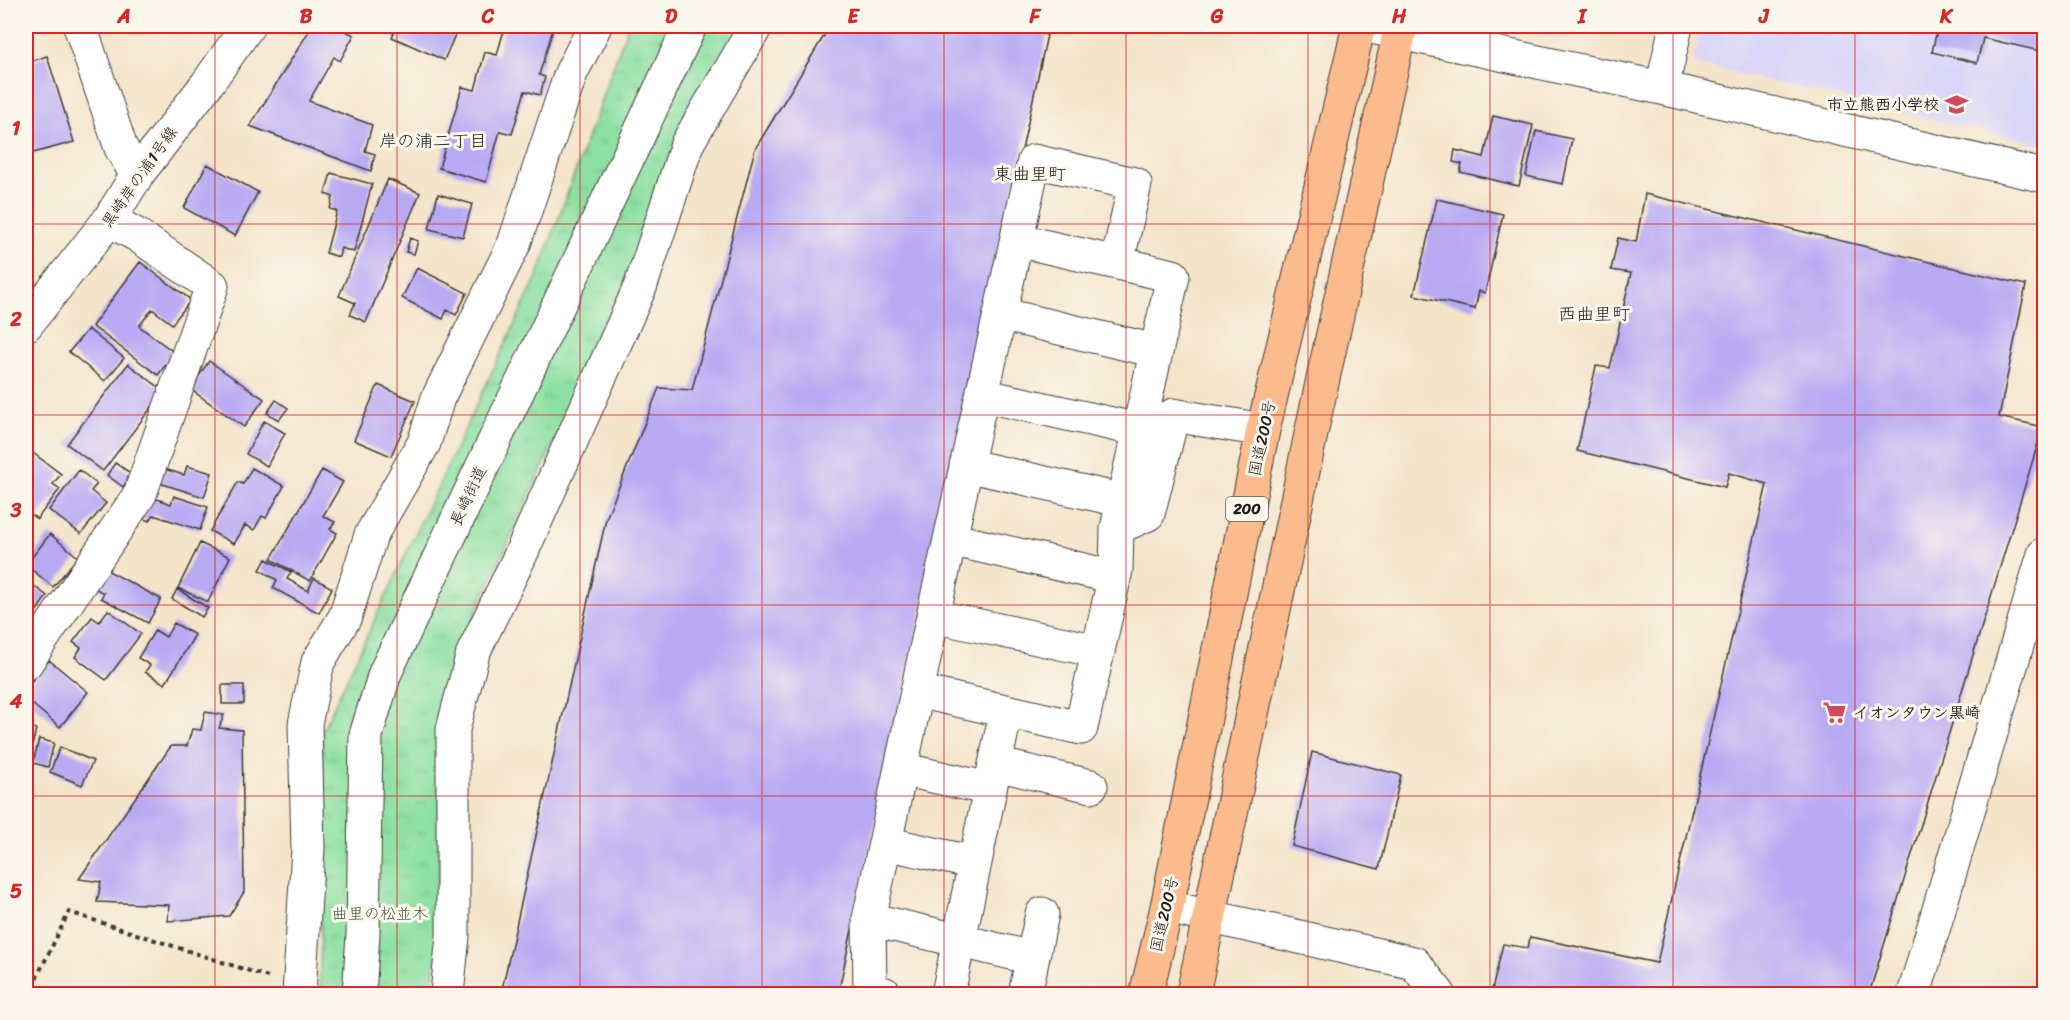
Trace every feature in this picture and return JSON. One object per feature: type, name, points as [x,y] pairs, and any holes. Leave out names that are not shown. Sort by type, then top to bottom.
[{"type":"highway","name":"国道200号","points":[[1146,994],[1167,907],[1263,430],[1359,26]]},
{"type":"highway","name":"200","points":[[1193,994],[1400,28]]},
{"type":"street","points":[[80,26],[121,148],[137,175]]},
{"type":"street","name":"黒崎岸の浦1号線","points":[[26,325],[109,220],[137,175],[248,26]]},
{"type":"street","points":[[300,991],[308,849],[305,724],[318,662],[345,616],[371,535],[424,443],[438,398],[514,244],[571,73],[595,26]]},
{"type":"street","name":"長崎街道","points":[[359,994],[363,935],[366,735],[385,673],[690,26]]},
{"type":"street","points":[[447,994],[453,936],[453,729],[473,653],[520,556],[641,285],[687,144],[756,26]]},
{"type":"street","points":[[1367,26],[1400,28],[2044,176]]},
{"type":"street","points":[[1662,88],[1676,26]]},
{"type":"street","points":[[875,993],[869,919],[933,616],[1034,161],[1135,184],[1117,263]]},
{"type":"street","points":[[26,663],[140,494],[213,286],[137,235],[109,220]]},
{"type":"street","points":[[917,691],[1081,728],[1114,577],[1120,515],[1173,276],[1017,240]]},
{"type":"street","points":[[1000,314],[1156,351]]},
{"type":"street","points":[[982,395],[1139,429]]},
{"type":"street","points":[[966,465],[1120,515],[1148,514],[1173,415],[1263,430]]},
{"type":"street","points":[[950,539],[1114,577]]},
{"type":"street","points":[[1914,994],[2044,554]]},
{"type":"street","points":[[933,616],[1098,651]]},
{"type":"street","points":[[948,994],[1006,711]]},
{"type":"street","points":[[901,769],[1091,786]]},
{"type":"street","points":[[885,843],[975,863]]},
{"type":"street","points":[[1167,907],[1414,963],[1439,994]]},
{"type":"street","points":[[1025,994],[1042,914]]},
{"type":"street","points":[[869,919],[1032,958]]},
{"type":"path","points":[[26,990],[30,990],[69,912],[300,991]]},
{"type":"shaded area","name":"市立熊西小学校","points":[[1702,26],[2044,26],[2044,145],[1693,63]]},
{"type":"green space","name":"曲里の松並木","points":[[628,26],[746,26],[440,690],[439,932],[432,994],[320,994],[323,729],[538,275]]},
{"type":"building","points":[[312,26],[335,26],[354,35],[340,61],[334,57],[309,101],[372,125],[365,151],[375,154],[371,171],[250,126]]},
{"type":"building","points":[[397,26],[459,26],[444,60],[392,37]]},
{"type":"building","points":[[505,26],[554,26],[539,75],[545,77],[540,95],[525,91],[512,134],[500,131],[486,182],[439,168],[462,87],[475,90],[485,52],[497,55]]},
{"type":"building","points":[[830,26],[1006,26],[1047,35],[838,994],[501,994],[606,519],[659,388],[692,390],[755,149]]},
{"type":"building","points":[[1938,26],[2044,26],[2044,52],[1983,38],[1977,63],[1932,52]]},
{"type":"building","points":[[47,56],[74,142],[26,155],[26,63]]},
{"type":"building","points":[[1493,116],[1533,125],[1519,186],[1460,172],[1462,164],[1453,162],[1455,150],[1484,157]]},
{"type":"building","points":[[1536,131],[1572,139],[1563,184],[1526,176]]},
{"type":"building","points":[[207,164],[258,192],[235,236],[184,208]]},
{"type":"building","points":[[331,173],[372,184],[354,252],[341,248],[339,257],[326,253],[337,211],[330,209],[333,197],[325,194]]},
{"type":"building","points":[[388,179],[420,193],[366,322],[350,315],[355,303],[339,296]]},
{"type":"building","points":[[438,194],[472,204],[463,237],[429,229]]},
{"type":"building","name":"イオンタウン黒崎","points":[[1645,194],[2026,285],[1999,417],[2043,427],[1869,994],[1491,994],[1503,944],[1528,948],[1530,937],[1657,963],[1767,484],[1729,473],[1725,487],[1577,451],[1596,366],[1610,368],[1631,273],[1611,270],[1618,238],[1636,242]]},
{"type":"building","points":[[1437,199],[1503,214],[1485,293],[1479,291],[1475,309],[1414,295]]},
{"type":"building","points":[[410,238],[418,241],[414,254],[406,252]]},
{"type":"building","points":[[140,262],[191,300],[172,324],[152,309],[139,326],[175,353],[158,375],[92,326]]},
{"type":"building","points":[[417,268],[467,293],[456,315],[447,310],[443,319],[402,298]]},
{"type":"building","points":[[88,329],[124,358],[105,381],[69,352]]},
{"type":"building","points":[[209,361],[264,399],[244,427],[190,389]]},
{"type":"building","points":[[128,364],[164,391],[103,471],[67,444]]},
{"type":"building","points":[[378,385],[415,401],[391,456],[354,440]]},
{"type":"building","points":[[276,400],[288,408],[279,420],[267,413]]},
{"type":"building","points":[[264,421],[285,433],[267,466],[246,454]]},
{"type":"building","points":[[29,450],[61,474],[53,484],[60,489],[37,519],[26,511],[26,454]]},
{"type":"building","points":[[115,463],[132,474],[123,487],[107,475]]},
{"type":"building","points":[[187,466],[212,473],[204,497],[156,482],[161,468],[184,475]]},
{"type":"building","points":[[252,468],[284,486],[266,518],[262,516],[254,530],[245,525],[234,544],[210,531],[238,482],[243,484]]},
{"type":"building","points":[[79,470],[97,484],[91,491],[106,503],[81,534],[49,510]]},
{"type":"building","points":[[322,470],[343,482],[323,516],[335,522],[330,529],[337,533],[310,581],[271,559]]},
{"type":"building","points":[[174,496],[208,507],[200,530],[153,515],[150,521],[143,519],[151,497],[171,504]]},
{"type":"building","points":[[50,534],[78,557],[53,587],[26,565]]},
{"type":"building","points":[[200,543],[230,557],[208,602],[178,588]]},
{"type":"building","points":[[266,559],[291,572],[287,579],[308,591],[314,578],[332,588],[319,613],[273,588],[277,580],[260,570]]},
{"type":"building","points":[[103,568],[161,599],[148,623],[101,598],[104,593],[92,587]]},
{"type":"building","points":[[26,580],[47,596],[26,626]]},
{"type":"building","points":[[177,589],[208,608],[202,617],[172,599]]},
{"type":"building","points":[[108,610],[141,634],[106,680],[75,657],[81,648],[73,642],[92,617],[99,622]]},
{"type":"building","points":[[174,623],[195,635],[165,684],[145,672],[150,665],[138,658],[155,630],[166,637]]},
{"type":"building","points":[[49,660],[88,692],[60,727],[26,699],[26,688]]},
{"type":"building","points":[[222,685],[244,685],[244,704],[222,704]]},
{"type":"building","points":[[205,712],[224,715],[219,728],[242,730],[244,892],[229,916],[168,921],[169,905],[97,902],[101,882],[79,879],[171,746],[187,746],[192,729],[201,730]]},
{"type":"building","points":[[26,726],[36,729],[29,760],[26,759]]},
{"type":"building","points":[[39,739],[54,743],[48,767],[33,763]]},
{"type":"building","points":[[60,747],[93,761],[82,785],[50,772]]},
{"type":"building","points":[[1312,752],[1401,775],[1379,869],[1292,846]]},
{"type":"place","name":"市立熊西小学校","points":[[1957,104]]},
{"type":"place","name":"イオンタウン黒崎","points":[[1835,712]]},
{"type":"district","name":"岸の浦二丁目","points":[[433,141]]},
{"type":"district","name":"東曲里町","points":[[1030,174]]},
{"type":"district","name":"西曲里町","points":[[1594,314]]}]
